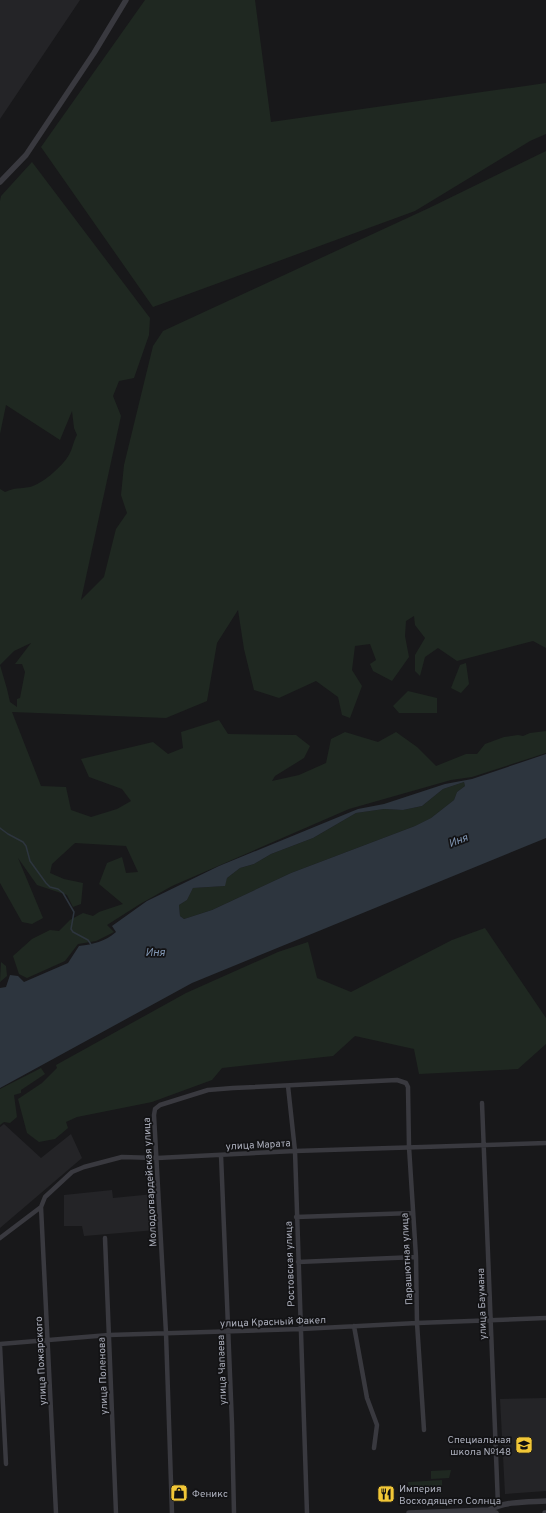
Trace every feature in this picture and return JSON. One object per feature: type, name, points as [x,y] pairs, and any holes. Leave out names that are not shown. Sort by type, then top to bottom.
[{"type":"street","points":[[0,182],[26,155],[94,52],[126,0]]},
{"type":"street","name":"Молодогвардейская улица","points":[[172,1513],[166,1333],[154,1115],[155,1110],[160,1105],[208,1090],[397,1080],[406,1083],[408,1087]]},
{"type":"street","name":"Ростовская улица","points":[[288,1086],[295,1151],[307,1513]]},
{"type":"street","name":"Парашютная улица","points":[[408,1087],[408,1147],[416,1257],[417,1323],[424,1430]]},
{"type":"street","name":"улица Баумана","points":[[482,1103],[498,1505]]},
{"type":"street","name":"улица Марата","points":[[0,1238],[41,1207],[45,1198],[72,1172],[84,1167],[122,1157],[157,1158],[295,1151],[546,1143]]},
{"type":"street","name":"улица Чапаева","points":[[221,1155],[229,1332],[234,1513]]},
{"type":"street","name":"улица Пожарского","points":[[41,1207],[49,1340],[56,1513]]},
{"type":"street","points":[[296,1217],[413,1213]]},
{"type":"street","name":"улица Поленова","points":[[105,1238],[116,1513]]},
{"type":"street","points":[[298,1262],[416,1257]]},
{"type":"street","name":"улица Красный Факел","points":[[0,1345],[109,1335],[301,1330],[354,1326],[546,1318]]},
{"type":"street","points":[[354,1326],[366,1398],[377,1425],[374,1448]]},
{"type":"street","points":[[0,1345],[2,1430],[6,1464]]},
{"type":"street","points":[[489,1510],[498,1505],[546,1501]]},
{"type":"street","points":[[409,1513],[489,1510],[497,1513],[498,1505]]},
{"type":"shaded area","points":[[0,0],[80,0],[0,119]]},
{"type":"shaded area","points":[[145,0],[255,0],[271,122],[546,83],[546,134],[530,141],[415,211],[153,307],[41,147]]},
{"type":"shaded area","points":[[546,151],[546,648],[533,641],[457,661],[438,648],[425,657],[420,676],[415,671],[415,655],[425,638],[415,625],[414,616],[406,621],[405,636],[409,657],[392,681],[373,671],[370,664],[376,660],[370,644],[355,646],[352,670],[362,686],[350,718],[342,715],[338,697],[316,681],[279,698],[254,690],[244,649],[238,610],[217,643],[207,701],[166,718],[12,712],[41,786],[66,787],[71,810],[91,817],[117,809],[131,801],[122,789],[89,777],[81,759],[153,742],[168,754],[183,748],[181,732],[219,720],[228,734],[296,735],[310,746],[304,758],[275,776],[272,781],[299,775],[326,763],[331,739],[345,732],[378,742],[396,732],[417,747],[436,766],[466,754],[477,754],[485,744],[504,737],[518,735],[523,736],[530,733],[546,731],[546,753],[472,777],[451,780],[349,809],[172,886],[107,925],[114,932],[96,941],[78,944],[65,961],[27,978],[19,974],[13,956],[32,939],[50,930],[59,931],[70,920],[83,913],[93,916],[99,912],[123,904],[99,884],[107,863],[122,857],[126,873],[138,872],[126,846],[75,843],[52,864],[50,873],[64,879],[83,883],[81,904],[73,907],[67,895],[37,885],[18,858],[43,918],[32,924],[22,922],[0,883],[0,489],[5,492],[30,487],[45,479],[67,458],[77,435],[74,428],[72,411],[60,440],[6,405],[0,434],[0,201],[1,196],[32,162],[150,318],[149,335],[134,378],[119,381],[113,396],[121,416],[81,600],[104,577],[116,529],[127,513],[121,495],[124,465],[153,346],[163,331],[429,208]],"holes":[[[31,643],[15,664],[22,664],[25,672],[20,698],[17,699],[17,707],[10,702],[0,665],[14,651]]]},
{"type":"shaded area","points":[[466,663],[469,684],[461,693],[451,688],[460,665]]},
{"type":"shaded area","points":[[408,691],[437,698],[437,713],[399,713],[393,706]]},
{"type":"shaded area","points":[[464,782],[465,786],[457,792],[454,800],[431,818],[415,826],[291,873],[212,910],[184,919],[180,916],[179,905],[187,900],[193,888],[224,886],[227,878],[240,868],[254,864],[271,854],[313,838],[356,813],[384,809],[403,810],[422,806],[443,789]]},
{"type":"shaded area","points":[[485,928],[546,1018],[546,1044],[518,1069],[419,1074],[414,1049],[355,1036],[333,1056],[222,1068],[212,1080],[152,1102],[77,1117],[66,1122],[68,1128],[55,1139],[39,1142],[27,1133],[18,1099],[42,1083],[57,1068],[56,1065],[186,993],[278,952],[308,942],[317,978],[351,992],[452,940]]},
{"type":"shaded area","points":[[1,962],[6,966],[7,976],[0,982]]},
{"type":"shaded area","points":[[41,1068],[45,1074],[21,1090],[21,1093],[14,1095],[17,1117],[10,1123],[4,1122],[0,1125],[0,1089]]},
{"type":"shaded area","points":[[4,1124],[41,1158],[71,1134],[82,1158],[0,1228],[0,1127]]},
{"type":"shaded area","points":[[112,1190],[113,1198],[154,1194],[156,1230],[84,1236],[82,1226],[64,1226],[64,1195]]},
{"type":"shaded area","name":"Специальная школа №148","points":[[546,1398],[546,1491],[505,1494],[500,1399]]},
{"type":"shaded area","points":[[451,1470],[449,1478],[431,1479],[431,1471]]},
{"type":"shaded area","points":[[442,1480],[442,1494],[439,1494],[439,1492],[409,1493],[408,1482]]},
{"type":"water","name":"Иня","points":[[546,754],[546,838],[192,983],[0,1088],[0,988],[6,987],[10,975],[18,976],[24,982],[68,963],[79,946],[99,942],[112,935],[116,932],[112,926],[147,901],[219,866],[358,809],[384,804],[445,784],[472,779]],"holes":[[[464,782],[465,786],[457,792],[454,800],[431,818],[415,826],[291,873],[212,910],[184,919],[180,916],[179,905],[187,900],[193,888],[225,886],[227,878],[240,868],[254,864],[271,854],[313,838],[356,813],[384,809],[403,810],[422,806],[443,789]]]},
{"type":"waterway","points":[[0,828],[23,842],[26,846],[30,861],[46,883],[50,887],[58,889],[63,893],[74,912],[71,929],[73,932],[88,940],[92,946]]},
{"type":"place","name":"Специальная школа №148","points":[[524,1445]]},
{"type":"place","name":"Феникс","points":[[179,1493]]},
{"type":"place","name":"Империя Восходящего Солнца","points":[[386,1494]]}]
